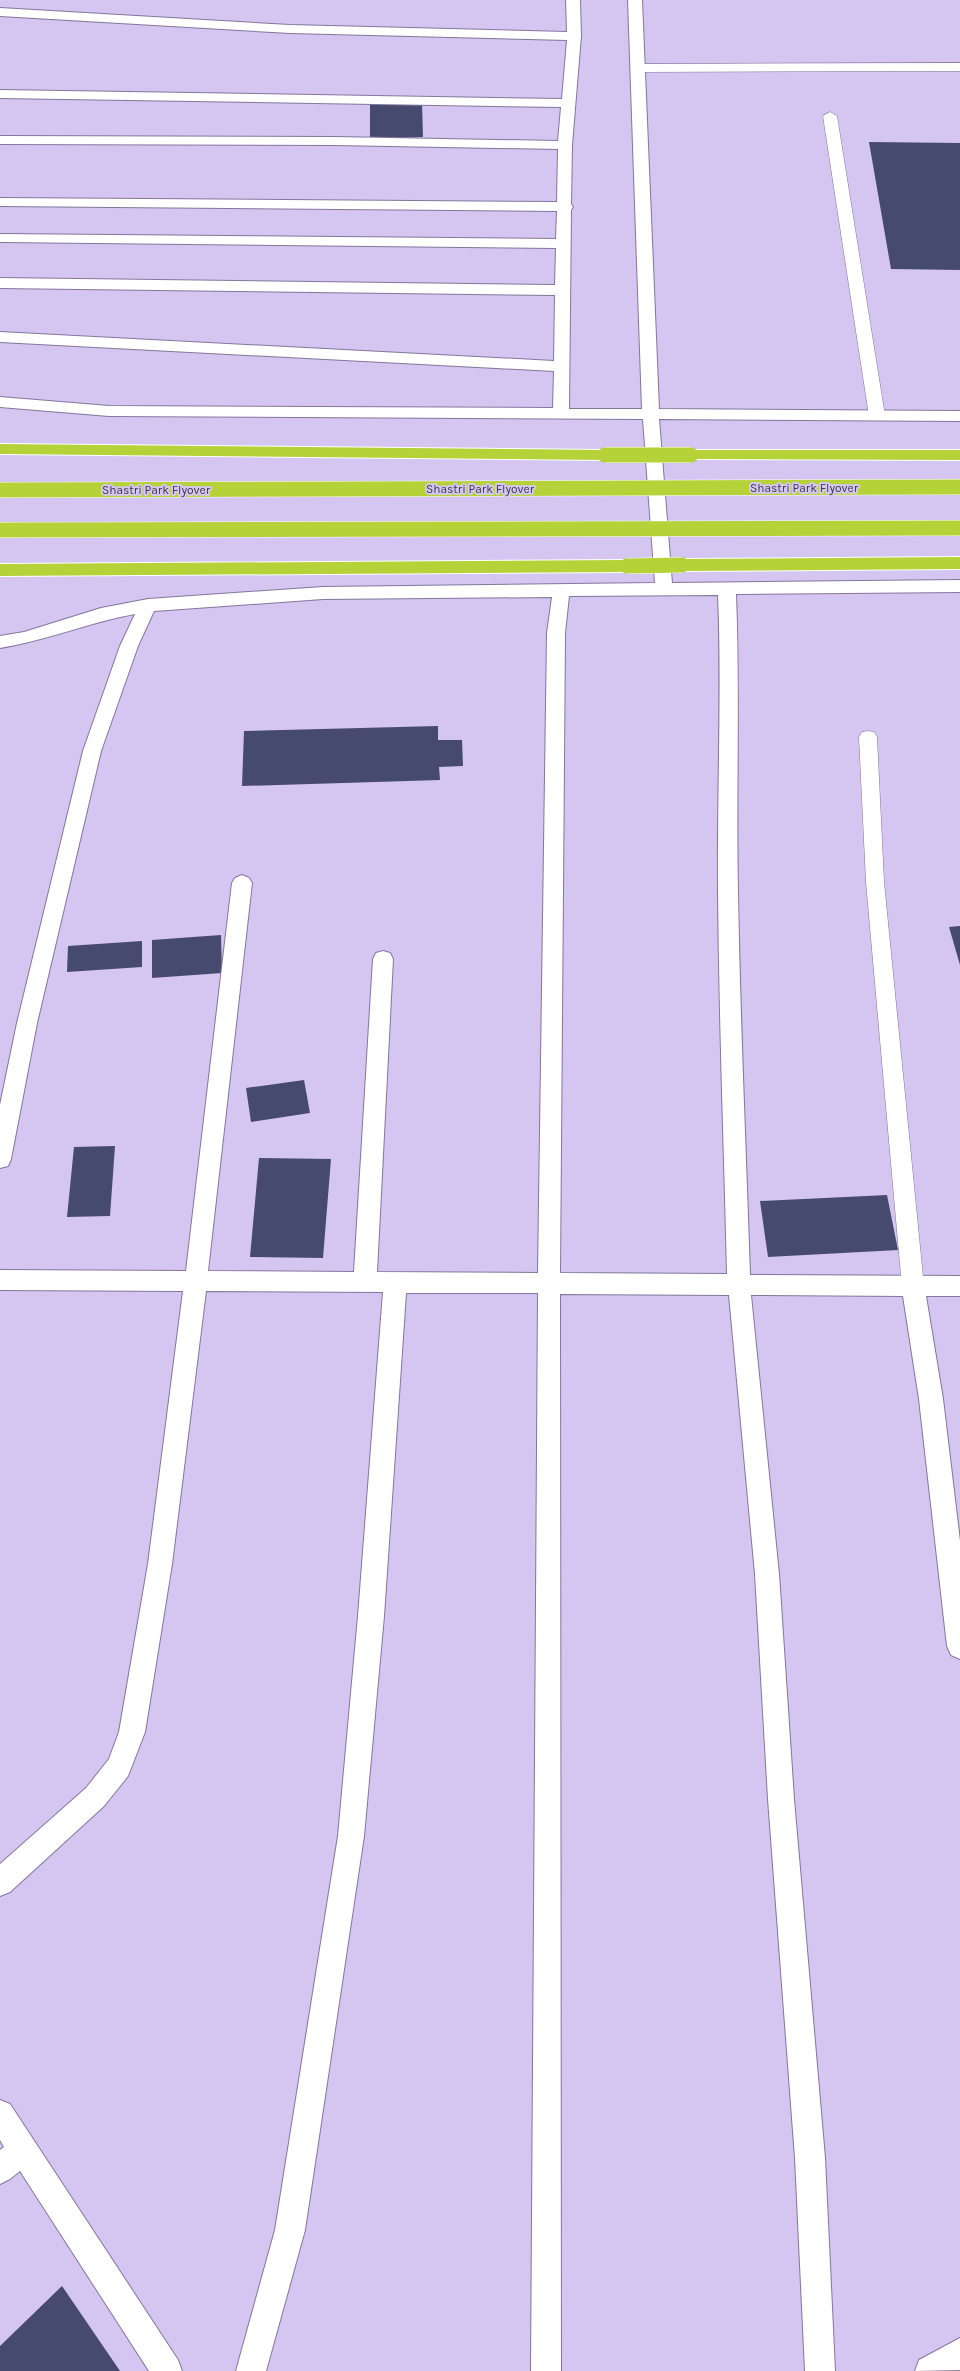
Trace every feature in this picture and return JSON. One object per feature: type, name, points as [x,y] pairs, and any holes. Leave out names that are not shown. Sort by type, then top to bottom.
[{"type":"highway","points":[[0,450],[605,455],[960,455]]},
{"type":"highway","name":"Shastri Park Flyover","points":[[0,490],[960,487]]},
{"type":"highway","points":[[0,530],[960,528]]},
{"type":"highway","points":[[0,570],[960,563]]},
{"type":"street","points":[[561,414],[564,290],[563,244],[566,207],[567,103],[574,36],[573,0]]},
{"type":"street","points":[[635,0],[651,415],[664,589]]},
{"type":"street","points":[[0,12],[290,29],[574,36]]},
{"type":"street","points":[[0,94],[567,103]]},
{"type":"street","points":[[0,140],[335,141],[566,145]]},
{"type":"street","points":[[0,202],[566,207]]},
{"type":"street","points":[[0,238],[563,244]]},
{"type":"street","points":[[0,283],[564,290]]},
{"type":"street","points":[[0,337],[562,366]]},
{"type":"street","points":[[0,402],[109,411],[960,416]]},
{"type":"street","points":[[0,642],[25,638],[101,614],[148,605],[324,593],[442,591],[561,592],[664,589],[727,590],[960,586]]},
{"type":"street","points":[[727,590],[730,665],[727,757],[728,893],[739,1285],[767,1574],[781,1799],[810,2158],[820,2371]]},
{"type":"street","points":[[546,2371],[549,1284],[556,633],[561,592]]},
{"type":"street","points":[[0,1159],[27,1023],[92,751],[129,646],[148,605]]},
{"type":"street","points":[[0,1882],[94,1797],[119,1768],[132,1732],[160,1564],[196,1281],[242,883]]},
{"type":"street","points":[[365,1282],[382,959]]},
{"type":"street","points":[[0,1280],[913,1287],[960,1286]]},
{"type":"street","points":[[251,2371],[290,2230],[351,1836],[370,1616],[395,1282]]},
{"type":"street","points":[[913,1287],[931,1399],[960,1646]]},
{"type":"street","points":[[0,2114],[167,2371]]},
{"type":"street","points":[[0,2169],[23,2150]]},
{"type":"street","points":[[930,2371],[960,2352]]},
{"type":"lane","points":[[638,68],[960,67]]},
{"type":"lane","points":[[830,116],[877,416]]},
{"type":"lane","points":[[868,737],[875,882],[913,1287]]},
{"type":"building","points":[[370,103],[422,103],[423,137],[370,139]]},
{"type":"building","points":[[869,142],[960,143],[960,270],[891,269]]},
{"type":"building","points":[[438,726],[438,740],[462,740],[463,766],[439,767],[440,780],[242,786],[244,731]]},
{"type":"building","points":[[960,926],[960,965],[949,927]]},
{"type":"building","points":[[221,935],[222,973],[152,978],[152,940]]},
{"type":"building","points":[[142,941],[142,967],[67,972],[68,946]]},
{"type":"building","points":[[304,1080],[310,1113],[251,1122],[246,1088]]},
{"type":"building","points":[[115,1146],[110,1216],[67,1217],[74,1147]]},
{"type":"building","points":[[259,1158],[331,1159],[323,1258],[250,1257]]},
{"type":"building","points":[[887,1195],[898,1250],[768,1257],[760,1201]]},
{"type":"building","points":[[62,2286],[120,2371],[0,2371],[0,2346]]}]
